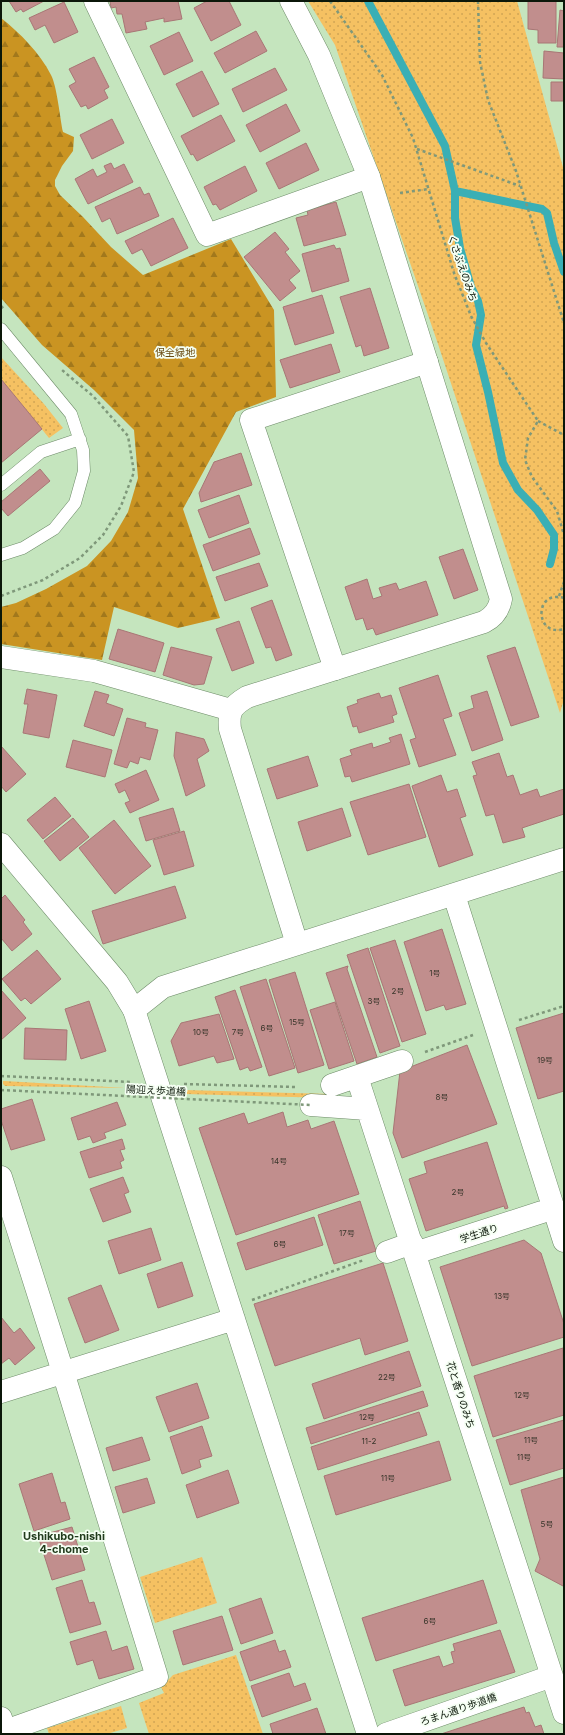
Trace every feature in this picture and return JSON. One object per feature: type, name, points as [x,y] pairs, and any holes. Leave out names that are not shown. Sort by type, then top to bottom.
[{"type":"street","points":[[94,1],[207,235],[372,187]]},
{"type":"street","points":[[292,1],[320,55],[372,187],[500,592],[500,605],[494,615],[484,622],[247,697],[231,710],[229,719],[230,729],[298,944]]},
{"type":"street","points":[[335,669],[252,420],[427,362]]},
{"type":"street","points":[[1,657],[94,670],[231,710]]},
{"type":"street","points":[[1,844],[117,982],[134,1010],[368,1734]]},
{"type":"street","points":[[134,1010],[164,987],[564,859]]},
{"type":"street","points":[[454,895],[564,1241]]},
{"type":"street","points":[[332,1085],[402,1061]]},
{"type":"street","name":"花と香りのみち","points":[[357,1077],[559,1696]]},
{"type":"street","points":[[311,1105],[367,1109]]},
{"type":"street","points":[[1,1177],[157,1677],[5,1731],[1,1718]]},
{"type":"street","name":"学生通り","points":[[387,1252],[414,1248],[556,1207]]},
{"type":"street","points":[[1,1392],[234,1319]]},
{"type":"street","name":"ろまん通り歩道橋","points":[[386,1734],[516,1694],[559,1696]]},
{"type":"lane","points":[[1,329],[71,414],[83,450],[84,471],[75,503],[54,529],[23,548],[1,555]]},
{"type":"lane","points":[[1,485],[41,452],[80,439]]},
{"type":"path","name":"くさぶえのみち","points":[[330,1],[382,75],[413,138],[454,273],[471,316],[486,343],[538,421]]},
{"type":"path","points":[[478,1],[480,62],[488,100],[521,187],[564,323]]},
{"type":"path","points":[[417,149],[521,187]]},
{"type":"path","points":[[372,187],[429,189]]},
{"type":"path","points":[[564,435],[538,421],[528,438],[525,460],[532,477],[557,511],[564,535]]},
{"type":"path","points":[[559,596],[564,582]]},
{"type":"path","points":[[564,598],[559,596],[554,597],[544,603],[541,616],[546,626],[556,630],[564,629]]},
{"type":"path","points":[[1,1076],[138,1083]]},
{"type":"path","points":[[178,1084],[321,1087],[332,1085]]},
{"type":"path","name":"陽迎え歩道橋","points":[[1,1090],[311,1105]]},
{"type":"path","points":[[248,1301],[387,1252]]},
{"type":"shaded area","points":[[308,1],[517,1],[564,171],[564,699],[560,713],[438,344],[335,45]]},
{"type":"shaded area","points":[[1,357],[44,404],[63,428],[49,438],[1,379]]},
{"type":"shaded area","points":[[3,1081],[126,1088],[5,1086]]},
{"type":"shaded area","points":[[185,1090],[331,1094],[331,1098],[186,1094]]},
{"type":"shaded area","points":[[202,1557],[217,1603],[155,1623],[140,1577]]},
{"type":"shaded area","points":[[236,1655],[263,1734],[149,1734],[139,1703],[164,1693],[161,1687],[173,1675]]},
{"type":"shaded area","points":[[121,1706],[127,1728],[107,1734],[49,1734],[47,1728]]},
{"type":"green space","name":"保全緑地","points":[[1,18],[29,44],[51,75],[55,87],[63,132],[74,137],[73,151],[62,166],[55,180],[55,186],[60,195],[111,247],[143,275],[231,239],[274,310],[276,397],[236,412],[183,509],[220,618],[178,628],[114,607],[102,660],[1,644],[1,607],[16,603],[46,589],[87,566],[111,541],[128,512],[138,478],[134,430],[94,390],[42,345],[1,298]]},
{"type":"building","points":[[9,1],[44,1],[23,12],[21,9],[16,12]]},
{"type":"building","points":[[110,1],[178,1],[182,19],[164,22],[164,18],[145,22],[147,29],[126,33],[122,14],[117,14],[116,7],[111,8]]},
{"type":"building","points":[[207,1],[229,1],[241,25],[211,41],[194,8]]},
{"type":"building","points":[[528,1],[556,1],[556,43],[538,43],[538,30],[528,29]]},
{"type":"building","points":[[64,2],[78,32],[54,43],[45,25],[35,30],[29,18]]},
{"type":"building","points":[[560,10],[564,11],[564,47],[557,47]]},
{"type":"building","points":[[256,31],[267,51],[225,73],[214,53]]},
{"type":"building","points":[[179,32],[193,61],[164,75],[150,46]]},
{"type":"building","points":[[544,51],[564,53],[564,79],[543,78]]},
{"type":"building","points":[[94,57],[109,87],[104,90],[108,98],[88,109],[86,105],[81,107],[69,86],[76,82],[69,69]]},
{"type":"building","points":[[275,68],[287,90],[243,112],[232,89]]},
{"type":"building","points":[[202,71],[219,104],[193,117],[176,84]]},
{"type":"building","points":[[551,82],[564,82],[564,101],[551,101]]},
{"type":"building","points":[[286,104],[300,131],[260,152],[246,125]]},
{"type":"building","points":[[221,115],[235,141],[197,161],[193,154],[191,155],[181,136]]},
{"type":"building","points":[[112,119],[124,143],[92,159],[80,135]]},
{"type":"building","points":[[306,143],[319,170],[279,189],[266,163]]},
{"type":"building","points":[[111,163],[114,169],[124,164],[133,182],[88,204],[75,179],[93,169],[97,177],[107,172],[104,166]]},
{"type":"building","points":[[245,166],[257,191],[220,210],[216,204],[213,205],[204,187]]},
{"type":"building","points":[[140,187],[144,195],[149,193],[159,216],[117,234],[110,218],[102,222],[95,207]]},
{"type":"building","points":[[336,202],[346,235],[304,246],[296,218],[308,215],[307,210]]},
{"type":"building","points":[[173,218],[188,248],[151,266],[142,249],[132,254],[125,241]]},
{"type":"building","points":[[275,232],[289,249],[285,252],[300,271],[289,280],[296,288],[280,301],[244,257]]},
{"type":"building","points":[[334,245],[336,249],[340,248],[349,281],[312,292],[302,254]]},
{"type":"building","points":[[370,288],[389,348],[364,356],[361,345],[356,347],[340,297]]},
{"type":"building","points":[[322,295],[334,333],[295,345],[283,307]]},
{"type":"building","points":[[331,344],[340,372],[290,388],[280,360]]},
{"type":"building","points":[[1,379],[42,429],[1,463]]},
{"type":"building","points":[[241,453],[252,485],[201,502],[199,493],[214,462]]},
{"type":"building","points":[[40,469],[50,481],[8,516],[1,508],[1,502]]},
{"type":"building","points":[[239,495],[249,523],[209,538],[198,510]]},
{"type":"building","points":[[250,528],[260,554],[213,571],[203,545]]},
{"type":"building","points":[[463,549],[478,590],[454,599],[439,557]]},
{"type":"building","points":[[259,563],[268,586],[225,601],[216,577]]},
{"type":"building","points":[[367,579],[373,599],[382,596],[379,588],[396,583],[399,590],[426,581],[438,615],[376,635],[373,628],[367,630],[363,618],[356,620],[345,587]]},
{"type":"building","points":[[272,600],[292,655],[276,661],[271,647],[266,648],[251,608]]},
{"type":"building","points":[[239,621],[254,663],[232,671],[216,629]]},
{"type":"building","points":[[118,629],[164,643],[155,672],[109,659]]},
{"type":"building","points":[[171,647],[212,657],[204,684],[194,685],[163,675]]},
{"type":"building","points":[[515,647],[539,717],[511,726],[487,656]]},
{"type":"building","points":[[438,675],[452,716],[443,719],[456,755],[419,767],[410,740],[416,738],[399,688]]},
{"type":"building","points":[[27,689],[57,695],[49,738],[23,733],[28,704],[24,704]]},
{"type":"building","points":[[95,691],[109,695],[106,703],[123,709],[114,736],[84,726]]},
{"type":"building","points":[[487,691],[503,740],[472,751],[459,713],[474,708],[471,696]]},
{"type":"building","points":[[379,693],[381,698],[391,695],[397,714],[392,716],[394,722],[359,733],[357,726],[353,727],[347,707],[358,703],[357,700]]},
{"type":"building","points":[[127,718],[146,723],[145,727],[158,730],[150,760],[140,757],[138,764],[130,761],[127,768],[114,764]]},
{"type":"building","points":[[176,732],[204,739],[209,751],[197,759],[205,786],[186,796],[174,756]]},
{"type":"building","points":[[401,734],[410,764],[352,782],[350,776],[345,777],[340,759],[352,755],[350,750],[372,743],[373,748],[391,742],[389,738]]},
{"type":"building","points":[[73,740],[112,750],[105,777],[66,767]]},
{"type":"building","points":[[1,746],[26,774],[6,792],[1,786]]},
{"type":"building","points":[[499,753],[507,777],[513,775],[520,795],[537,789],[540,797],[564,789],[564,814],[522,828],[525,837],[503,843],[494,814],[486,816],[473,776],[477,775],[472,762]]},
{"type":"building","points":[[308,756],[318,786],[277,799],[267,769]]},
{"type":"building","points":[[146,770],[159,800],[130,813],[125,803],[130,801],[125,790],[119,793],[115,784]]},
{"type":"building","points":[[441,775],[447,792],[457,789],[466,816],[460,818],[473,855],[439,867],[412,786]]},
{"type":"building","points":[[409,784],[426,837],[368,855],[350,802]]},
{"type":"building","points":[[55,797],[71,816],[43,839],[27,820]]},
{"type":"building","points":[[173,808],[180,831],[146,841],[139,818]]},
{"type":"building","points":[[342,808],[351,836],[307,851],[298,822]]},
{"type":"building","points":[[73,818],[89,837],[60,861],[44,841]]},
{"type":"building","points":[[114,820],[151,866],[115,894],[79,848]]},
{"type":"building","points":[[184,831],[194,866],[164,875],[153,840]]},
{"type":"building","points":[[175,886],[186,918],[103,944],[92,911]]},
{"type":"building","points":[[5,895],[25,920],[23,922],[32,934],[12,951],[1,938],[1,897],[2,898]]},
{"type":"building","points":[[442,929],[466,1004],[446,1010],[444,1005],[426,1011],[404,942]]},
{"type":"building","points":[[395,940],[426,1034],[402,1042],[370,948]]},
{"type":"building","points":[[368,948],[400,1046],[380,1053],[347,955]]},
{"type":"building","points":[[37,950],[61,979],[31,1004],[25,998],[21,1001],[2,979]]},
{"type":"building","points":[[348,966],[347,969],[377,1057],[357,1064],[326,973]]},
{"type":"building","points":[[295,972],[324,1065],[298,1073],[269,980]]},
{"type":"building","points":[[266,979],[295,1068],[269,1076],[240,987]]},
{"type":"building","points":[[1,990],[26,1018],[1,1040]]},
{"type":"building","points":[[235,990],[262,1067],[250,1071],[248,1067],[240,1070],[215,997]]},
{"type":"building","points":[[89,1001],[106,1051],[81,1059],[65,1009]]},
{"type":"building","points":[[335,1002],[354,1061],[329,1069],[310,1010]]},
{"type":"building","points":[[564,1013],[564,1091],[538,1099],[516,1028]]},
{"type":"building","points":[[219,1014],[234,1059],[217,1063],[214,1056],[179,1066],[171,1041],[181,1023]]},
{"type":"building","points":[[25,1028],[67,1030],[66,1060],[24,1059]]},
{"type":"building","points":[[467,1045],[497,1124],[402,1158],[393,1133],[400,1071]]},
{"type":"building","points":[[32,1099],[45,1140],[11,1150],[1,1120],[1,1109]]},
{"type":"building","points":[[117,1102],[126,1125],[104,1133],[106,1138],[93,1143],[90,1136],[78,1140],[71,1118]]},
{"type":"building","points":[[283,1112],[287,1127],[308,1120],[311,1129],[334,1121],[359,1194],[236,1235],[199,1128],[244,1113],[248,1124]]},
{"type":"building","points":[[122,1139],[125,1149],[120,1150],[124,1160],[120,1162],[122,1168],[89,1178],[80,1152]]},
{"type":"building","points":[[487,1142],[508,1208],[505,1209],[504,1206],[426,1231],[409,1179],[427,1173],[424,1162]]},
{"type":"building","points":[[123,1177],[129,1192],[124,1194],[131,1212],[103,1222],[90,1189]]},
{"type":"building","points":[[360,1201],[376,1251],[334,1264],[318,1215]]},
{"type":"building","points":[[314,1217],[323,1245],[246,1270],[237,1243]]},
{"type":"building","points":[[151,1228],[161,1260],[119,1274],[108,1241]]},
{"type":"building","points":[[524,1240],[541,1253],[564,1324],[564,1337],[472,1366],[440,1267]]},
{"type":"building","points":[[182,1262],[193,1296],[158,1308],[147,1274]]},
{"type":"building","points":[[383,1263],[408,1341],[365,1355],[360,1338],[275,1366],[254,1304]]},
{"type":"building","points":[[101,1285],[119,1330],[85,1343],[68,1298]]},
{"type":"building","points":[[1,1317],[14,1333],[20,1328],[35,1348],[15,1365],[9,1358],[1,1364]]},
{"type":"building","points":[[563,1348],[564,1415],[493,1437],[474,1376]]},
{"type":"building","points":[[409,1351],[421,1386],[324,1419],[312,1384]]},
{"type":"building","points":[[197,1383],[209,1418],[169,1432],[156,1397]]},
{"type":"building","points":[[423,1391],[428,1406],[311,1444],[306,1428]]},
{"type":"building","points":[[419,1412],[427,1435],[318,1470],[311,1447]]},
{"type":"building","points":[[564,1420],[564,1468],[510,1485],[496,1440]]},
{"type":"building","points":[[202,1426],[212,1456],[199,1460],[201,1467],[182,1474],[170,1437]]},
{"type":"building","points":[[142,1437],[150,1460],[113,1471],[106,1448]]},
{"type":"building","points":[[439,1441],[451,1480],[336,1515],[324,1476]]},
{"type":"building","points":[[228,1470],[239,1503],[197,1518],[186,1485]]},
{"type":"building","points":[[52,1473],[61,1503],[65,1502],[70,1519],[34,1531],[19,1484]]},
{"type":"building","points":[[564,1477],[563,1586],[535,1571],[540,1559],[521,1490]]},
{"type":"building","points":[[147,1478],[155,1503],[123,1513],[115,1487]]},
{"type":"building","points":[[72,1527],[85,1570],[52,1580],[38,1536]]},
{"type":"building","points":[[82,1580],[89,1603],[94,1602],[101,1624],[70,1633],[56,1588]]},
{"type":"building","points":[[483,1580],[497,1623],[376,1661],[362,1618]]},
{"type":"building","points":[[261,1598],[273,1633],[241,1644],[229,1609]]},
{"type":"building","points":[[222,1616],[233,1650],[183,1665],[173,1631]]},
{"type":"building","points":[[500,1630],[515,1672],[405,1706],[393,1670],[439,1656],[443,1667],[454,1663],[451,1652],[455,1651],[453,1644]]},
{"type":"building","points":[[106,1631],[112,1651],[127,1646],[134,1669],[99,1679],[93,1660],[77,1665],[70,1642]]},
{"type":"building","points":[[275,1640],[279,1652],[285,1650],[291,1667],[250,1681],[240,1652]]},
{"type":"building","points":[[289,1673],[294,1687],[305,1683],[311,1700],[262,1717],[251,1686]]},
{"type":"building","points":[[524,1707],[526,1713],[529,1712],[535,1727],[541,1725],[544,1734],[441,1734]]},
{"type":"building","points":[[317,1708],[326,1734],[273,1734],[270,1724]]},
{"type":"waterway","points":[[368,1],[445,146],[455,191],[455,218],[460,248],[471,287],[478,301],[481,315],[476,345],[488,392],[503,463],[518,490],[537,510],[554,535],[554,549],[550,564]]},
{"type":"waterway","points":[[455,191],[542,209],[547,213],[554,243],[564,272]]},
{"type":"district","name":"Ushikubo-nishi 4-chome","points":[[64,1542]]}]
